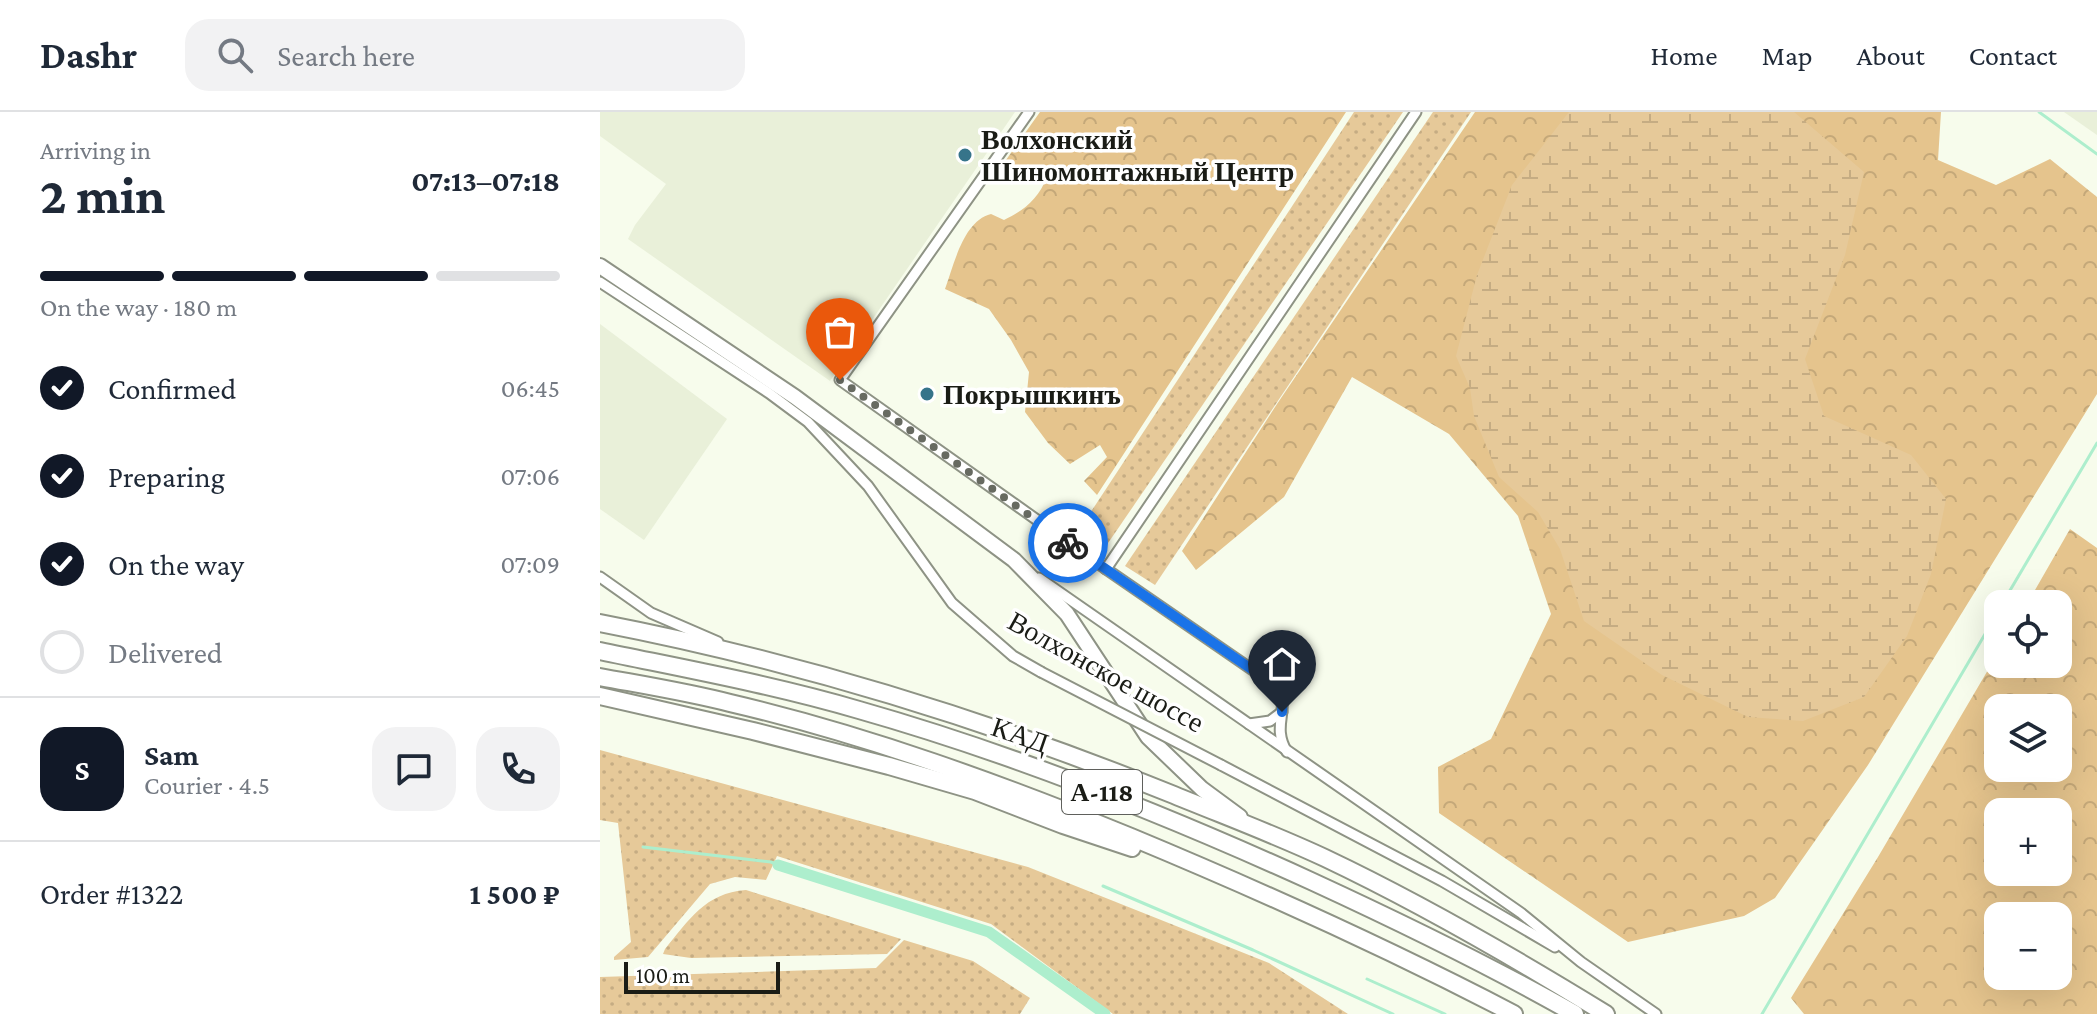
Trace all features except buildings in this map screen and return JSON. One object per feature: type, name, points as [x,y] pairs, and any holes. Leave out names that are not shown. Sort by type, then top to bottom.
[{"type":"highway","points":[[600,623],[751,656],[865,686],[1043,745],[1323,857],[1407,899],[1606,1014]]},
{"type":"highway","name":"КАД","points":[[600,651],[859,709],[1102,792],[1225,842],[1401,922],[1506,974],[1575,1014]]},
{"type":"highway","name":"КАД","points":[[600,677],[731,703],[852,737],[1023,792],[1244,885],[1426,969],[1514,1014]]},
{"type":"highway","points":[[600,696],[815,746],[975,791],[1063,825],[1244,885]]},
{"type":"main road","name":"Волхонское шоссе","points":[[600,266],[795,397],[1014,560]]},
{"type":"main road","points":[[1014,560],[1067,614],[1148,737],[1202,789],[1257,829]]},
{"type":"main road","points":[[600,703],[663,710]]},
{"type":"street","points":[[1029,112],[840,380],[1273,684],[1280,691],[1283,701],[1280,740],[1287,752]]},
{"type":"street","points":[[1106,569],[1416,112]]},
{"type":"street","name":"Волхонское шоссе","points":[[600,282],[808,422],[868,486],[952,603],[1013,656],[1442,881],[1581,962]]},
{"type":"street","name":"Волхонское шоссе","points":[[1014,560],[1521,913],[1581,962],[1656,1014]]},
{"type":"street","points":[[600,577],[662,619],[751,656]]},
{"type":"street","points":[[1246,723],[1270,721],[1282,712]]},
{"type":"shaded area","points":[[600,112],[1015,112],[830,381],[628,239],[666,184],[600,136]]},
{"type":"shaded area","points":[[2064,112],[2097,112],[2097,135]]},
{"type":"shaded area","points":[[600,324],[727,419],[644,540],[600,509]]},
{"type":"green space","points":[[1040,112],[1346,112],[1097,495],[1084,481],[1107,457],[1100,445],[1070,464],[1048,443],[1025,412],[1029,372],[1011,340],[989,309],[945,289],[961,245],[973,225],[991,214],[1004,220],[1012,216],[1030,203],[1043,185],[1047,177],[1025,175],[1000,179],[1001,167]]},
{"type":"green space","points":[[1354,112],[1403,112],[1104,549],[1077,533]]},
{"type":"green space","points":[[1433,112],[1471,112],[1155,585],[1125,566]]},
{"type":"green space","points":[[1475,112],[1941,112],[1938,160],[1996,185],[2050,159],[2097,197],[2097,394],[1868,765],[1775,898],[1744,916],[1628,942],[1439,813],[1438,767],[1491,739],[1551,614],[1518,516],[1449,434],[1352,377],[1284,497],[1196,570],[1182,551],[1277,404]]},
{"type":"green space","points":[[1569,112],[1794,112],[1864,172],[1845,255],[1805,359],[1824,416],[1911,455],[1946,499],[1931,574],[1907,636],[1864,697],[1803,721],[1748,717],[1662,675],[1584,621],[1560,549],[1538,512],[1499,477],[1474,416],[1470,388],[1456,356],[1477,275],[1512,185]]},
{"type":"green space","points":[[2070,529],[2097,548],[2097,1014],[1804,1014],[1791,998],[1984,677],[2072,678],[2072,590],[2035,590]]},
{"type":"green space","points":[[600,750],[1028,867],[1269,963],[1348,1014],[1113,1014],[991,924],[777,856],[766,880],[735,877],[710,884],[648,957],[614,960],[631,942],[618,823],[600,820]]},
{"type":"green space","points":[[746,890],[901,939],[887,954],[691,958],[663,954],[690,918],[709,902],[719,896]]},
{"type":"green space","points":[[904,940],[973,961],[1030,998],[1020,1014],[600,1014],[600,977],[876,968]]},
{"type":"waterway","points":[[2039,112],[2097,154]]},
{"type":"waterway","points":[[2010,590],[2097,443]]},
{"type":"waterway","points":[[1762,1014],[1984,636]]},
{"type":"waterway","points":[[643,847],[778,865]]},
{"type":"waterway","points":[[778,865],[989,932],[1105,1014]]},
{"type":"waterway","points":[[1103,886],[1393,1014]]},
{"type":"waterway","points":[[1367,979],[1445,1014]]},
{"type":"way so far","points":[[840,380],[1068,543]]},
{"type":"place","name":"Волхонский Шиномонтажный Центр","points":[[965,155]]},
{"type":"place","name":"Покрышкинъ","points":[[927,394]]},
{"type":"route","points":[[1068,543],[1273,684],[1280,691],[1282,712]]}]
